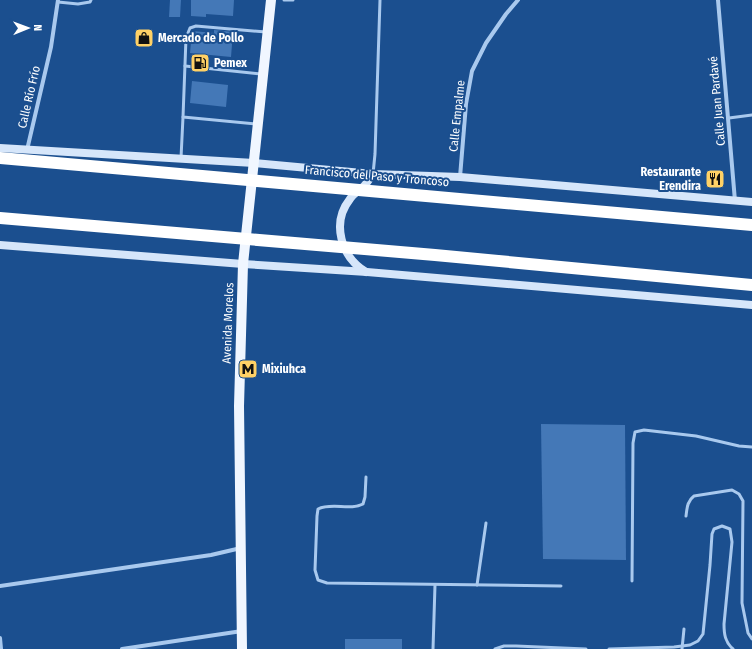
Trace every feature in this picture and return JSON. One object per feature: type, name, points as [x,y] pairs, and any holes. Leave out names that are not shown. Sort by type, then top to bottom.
[{"type":"highway","name":"Francisco del Paso y Troncoso","points":[[0,158],[752,225]]},
{"type":"highway","points":[[0,218],[428,254],[752,285]]},
{"type":"main road","name":"Avenida Morelos","points":[[242,649],[239,406],[243,264],[271,0]]},
{"type":"main road","name":"Francisco del Paso y Troncoso","points":[[0,148],[254,163],[373,174],[460,177],[752,202]]},
{"type":"main road","points":[[367,272],[359,267],[347,253],[343,245],[340,227],[344,207],[373,174]]},
{"type":"main road","points":[[0,245],[367,272],[752,304]]},
{"type":"street","name":"Calle Empalme","points":[[460,177],[466,104],[472,71],[486,43],[506,14],[518,0]]},
{"type":"street","name":"Calle Juan Pardavé","points":[[718,0],[736,201]]},
{"type":"street","name":"Calle Río Frío","points":[[27,150],[51,47],[58,1]]},
{"type":"street","points":[[0,586],[211,555],[241,548]]},
{"type":"street","points":[[122,649],[242,631]]},
{"type":"street","points":[[0,638],[1,649]]},
{"type":"lane","points":[[58,1],[78,4],[90,2],[91,0]]},
{"type":"lane","points":[[284,0],[293,0]]},
{"type":"lane","points":[[373,174],[380,0]]},
{"type":"lane","points":[[181,159],[186,38],[190,28],[196,26],[268,32]]},
{"type":"lane","points":[[185,66],[264,74]]},
{"type":"lane","points":[[729,118],[752,116]]},
{"type":"lane","points":[[183,118],[258,124]]},
{"type":"lane","points":[[632,581],[633,443],[636,432],[644,430],[696,436],[739,446],[752,447]]},
{"type":"lane","points":[[366,477],[365,498],[363,504],[356,506],[325,507],[318,509],[315,570],[318,580],[327,583],[561,586]]},
{"type":"lane","points":[[686,516],[688,503],[694,496],[732,490],[739,494],[742,501],[742,603],[748,633],[752,639]]},
{"type":"lane","points":[[477,585],[486,523]]},
{"type":"lane","points":[[609,649],[682,647],[698,641],[703,634],[712,534],[714,529],[722,526],[730,529],[732,542],[724,637],[733,649]]},
{"type":"lane","points":[[432,649],[435,585]]},
{"type":"lane","points":[[682,647],[684,629]]},
{"type":"lane","points":[[495,649],[504,646],[586,649]]},
{"type":"building","points":[[170,0],[181,0],[180,17],[169,17]]},
{"type":"building","points":[[191,0],[234,0],[233,16],[206,14],[206,17],[191,16]]},
{"type":"building","points":[[214,30],[233,32],[231,57],[190,53],[192,31],[214,33]]},
{"type":"building","points":[[192,81],[228,85],[226,107],[190,103]]},
{"type":"building","points":[[541,424],[625,425],[626,560],[543,559]]},
{"type":"building","points":[[345,639],[402,639],[402,649],[345,649]]},
{"type":"place","name":"Mercado de Pollo","points":[[144,38]]},
{"type":"place","name":"Pemex","points":[[200,63]]},
{"type":"place","name":"Restaurante Erendira","points":[[715,179]]},
{"type":"place","name":"Mixiuhca","points":[[248,369]]}]
